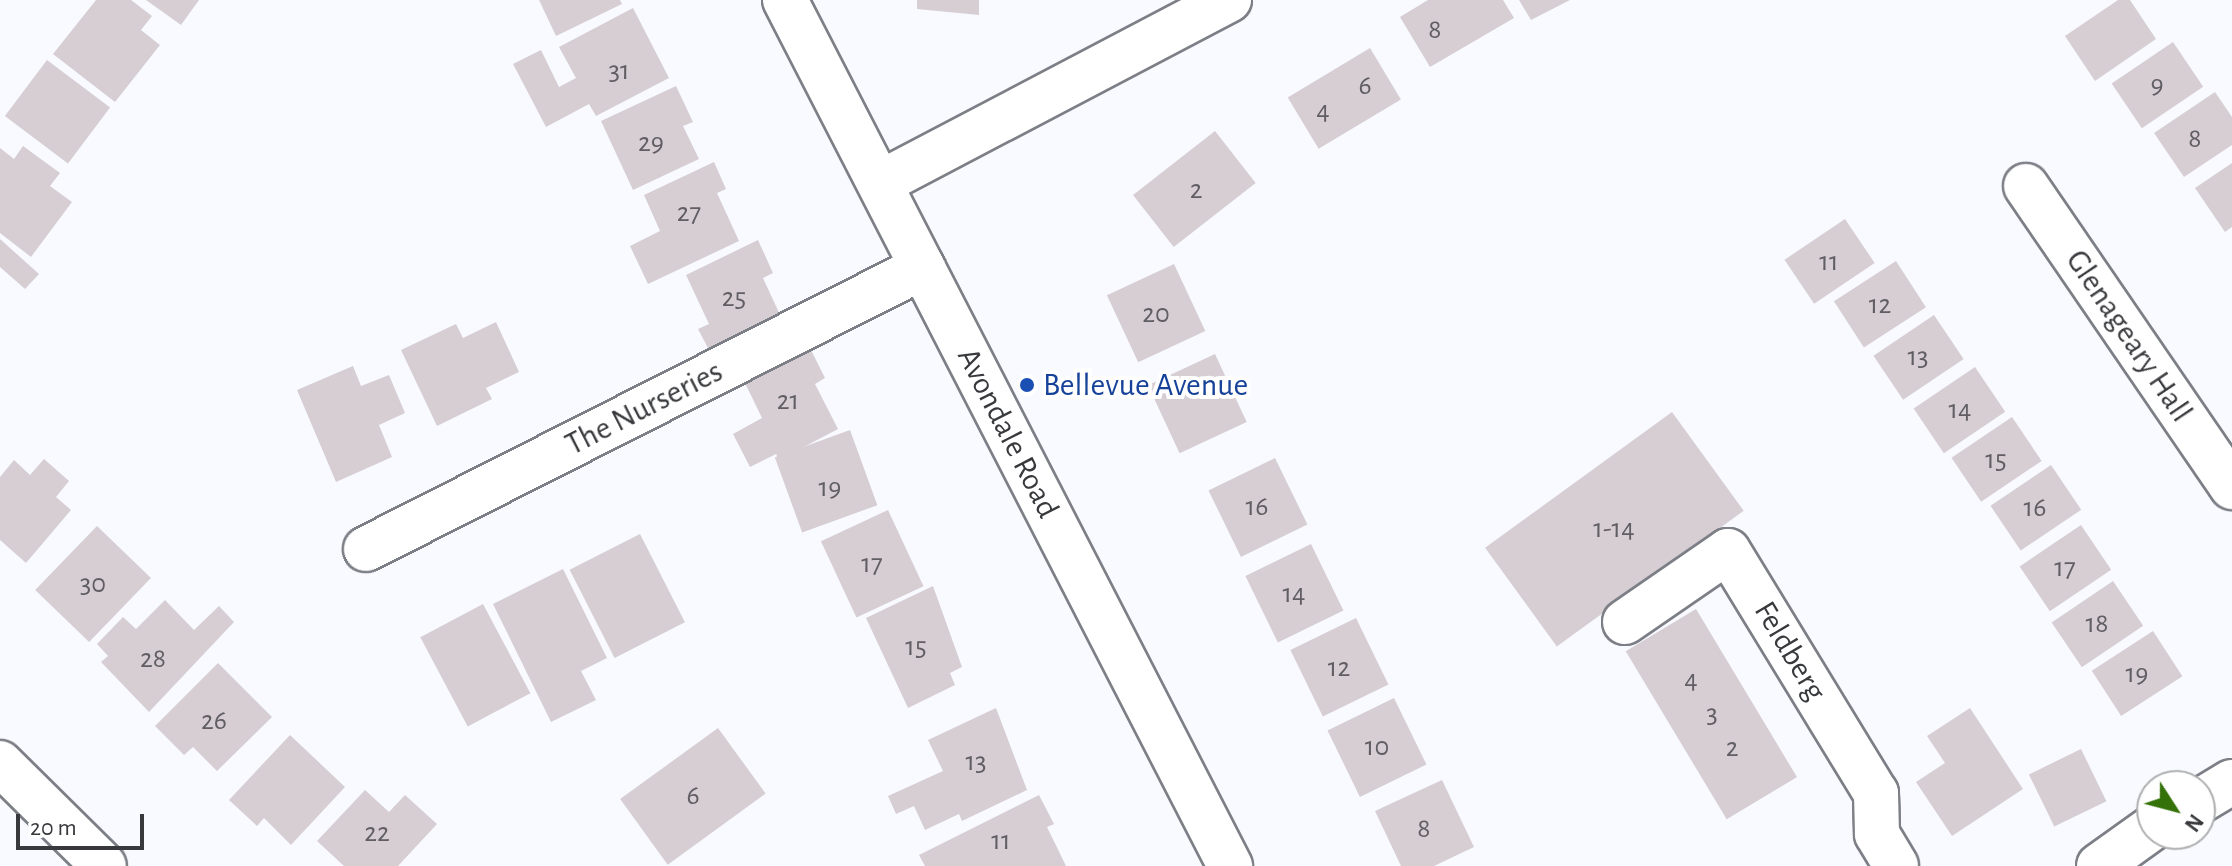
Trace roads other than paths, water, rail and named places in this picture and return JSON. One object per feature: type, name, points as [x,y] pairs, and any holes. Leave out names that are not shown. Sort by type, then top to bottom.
[{"type":"street","name":"Avondale Road","points":[[785,0],[882,182],[1230,866]]},
{"type":"street","points":[[882,182],[1229,0]]},
{"type":"street","name":"Glenageary Hall","points":[[2026,186],[2232,487]]},
{"type":"street","name":"The Nurseries","points":[[366,549],[923,267]]},
{"type":"street","name":"Feldberg","points":[[1625,622],[1728,551],[1876,793],[1877,834],[1896,866]]},
{"type":"street","points":[[0,763],[104,866]]},
{"type":"street","points":[[2099,866],[2136,839]]},
{"type":"place","name":"Bellevue Avenue","points":[[1027,385]]}]
